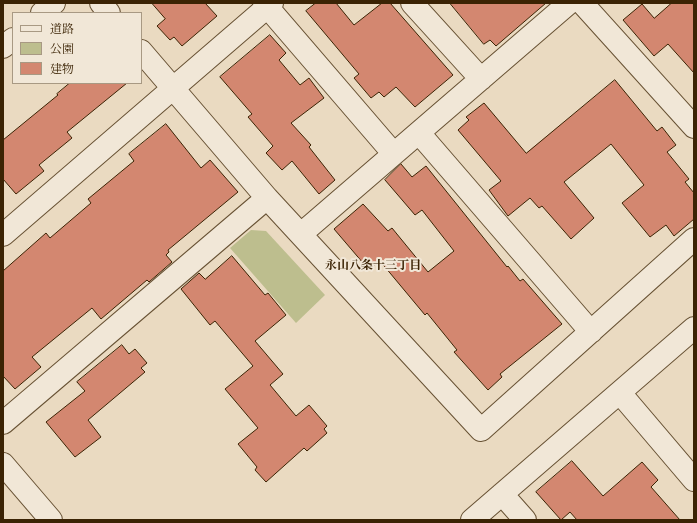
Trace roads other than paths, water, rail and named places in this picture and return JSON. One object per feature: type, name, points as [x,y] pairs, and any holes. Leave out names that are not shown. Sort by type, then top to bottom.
[{"type":"street","points":[[43,12],[54,3]]},
{"type":"street","points":[[101,3],[108,12]]},
{"type":"street","points":[[412,3],[481,79]]},
{"type":"street","points":[[301,234],[393,152],[419,133],[569,3]]},
{"type":"street","points":[[582,3],[694,127]]},
{"type":"street","points":[[3,235],[268,4],[393,152]]},
{"type":"street","points":[[3,47],[12,40]]},
{"type":"street","points":[[142,52],[267,198],[481,430],[694,239]]},
{"type":"street","points":[[419,133],[591,332]]},
{"type":"street","points":[[3,423],[267,198]]},
{"type":"street","points":[[472,520],[694,328]]},
{"type":"street","points":[[620,393],[694,480]]},
{"type":"street","points":[[3,464],[51,520]]},
{"type":"street","points":[[502,494],[525,520]]},
{"type":"district","name":"永山八条十三丁目","points":[[373,267]]}]
